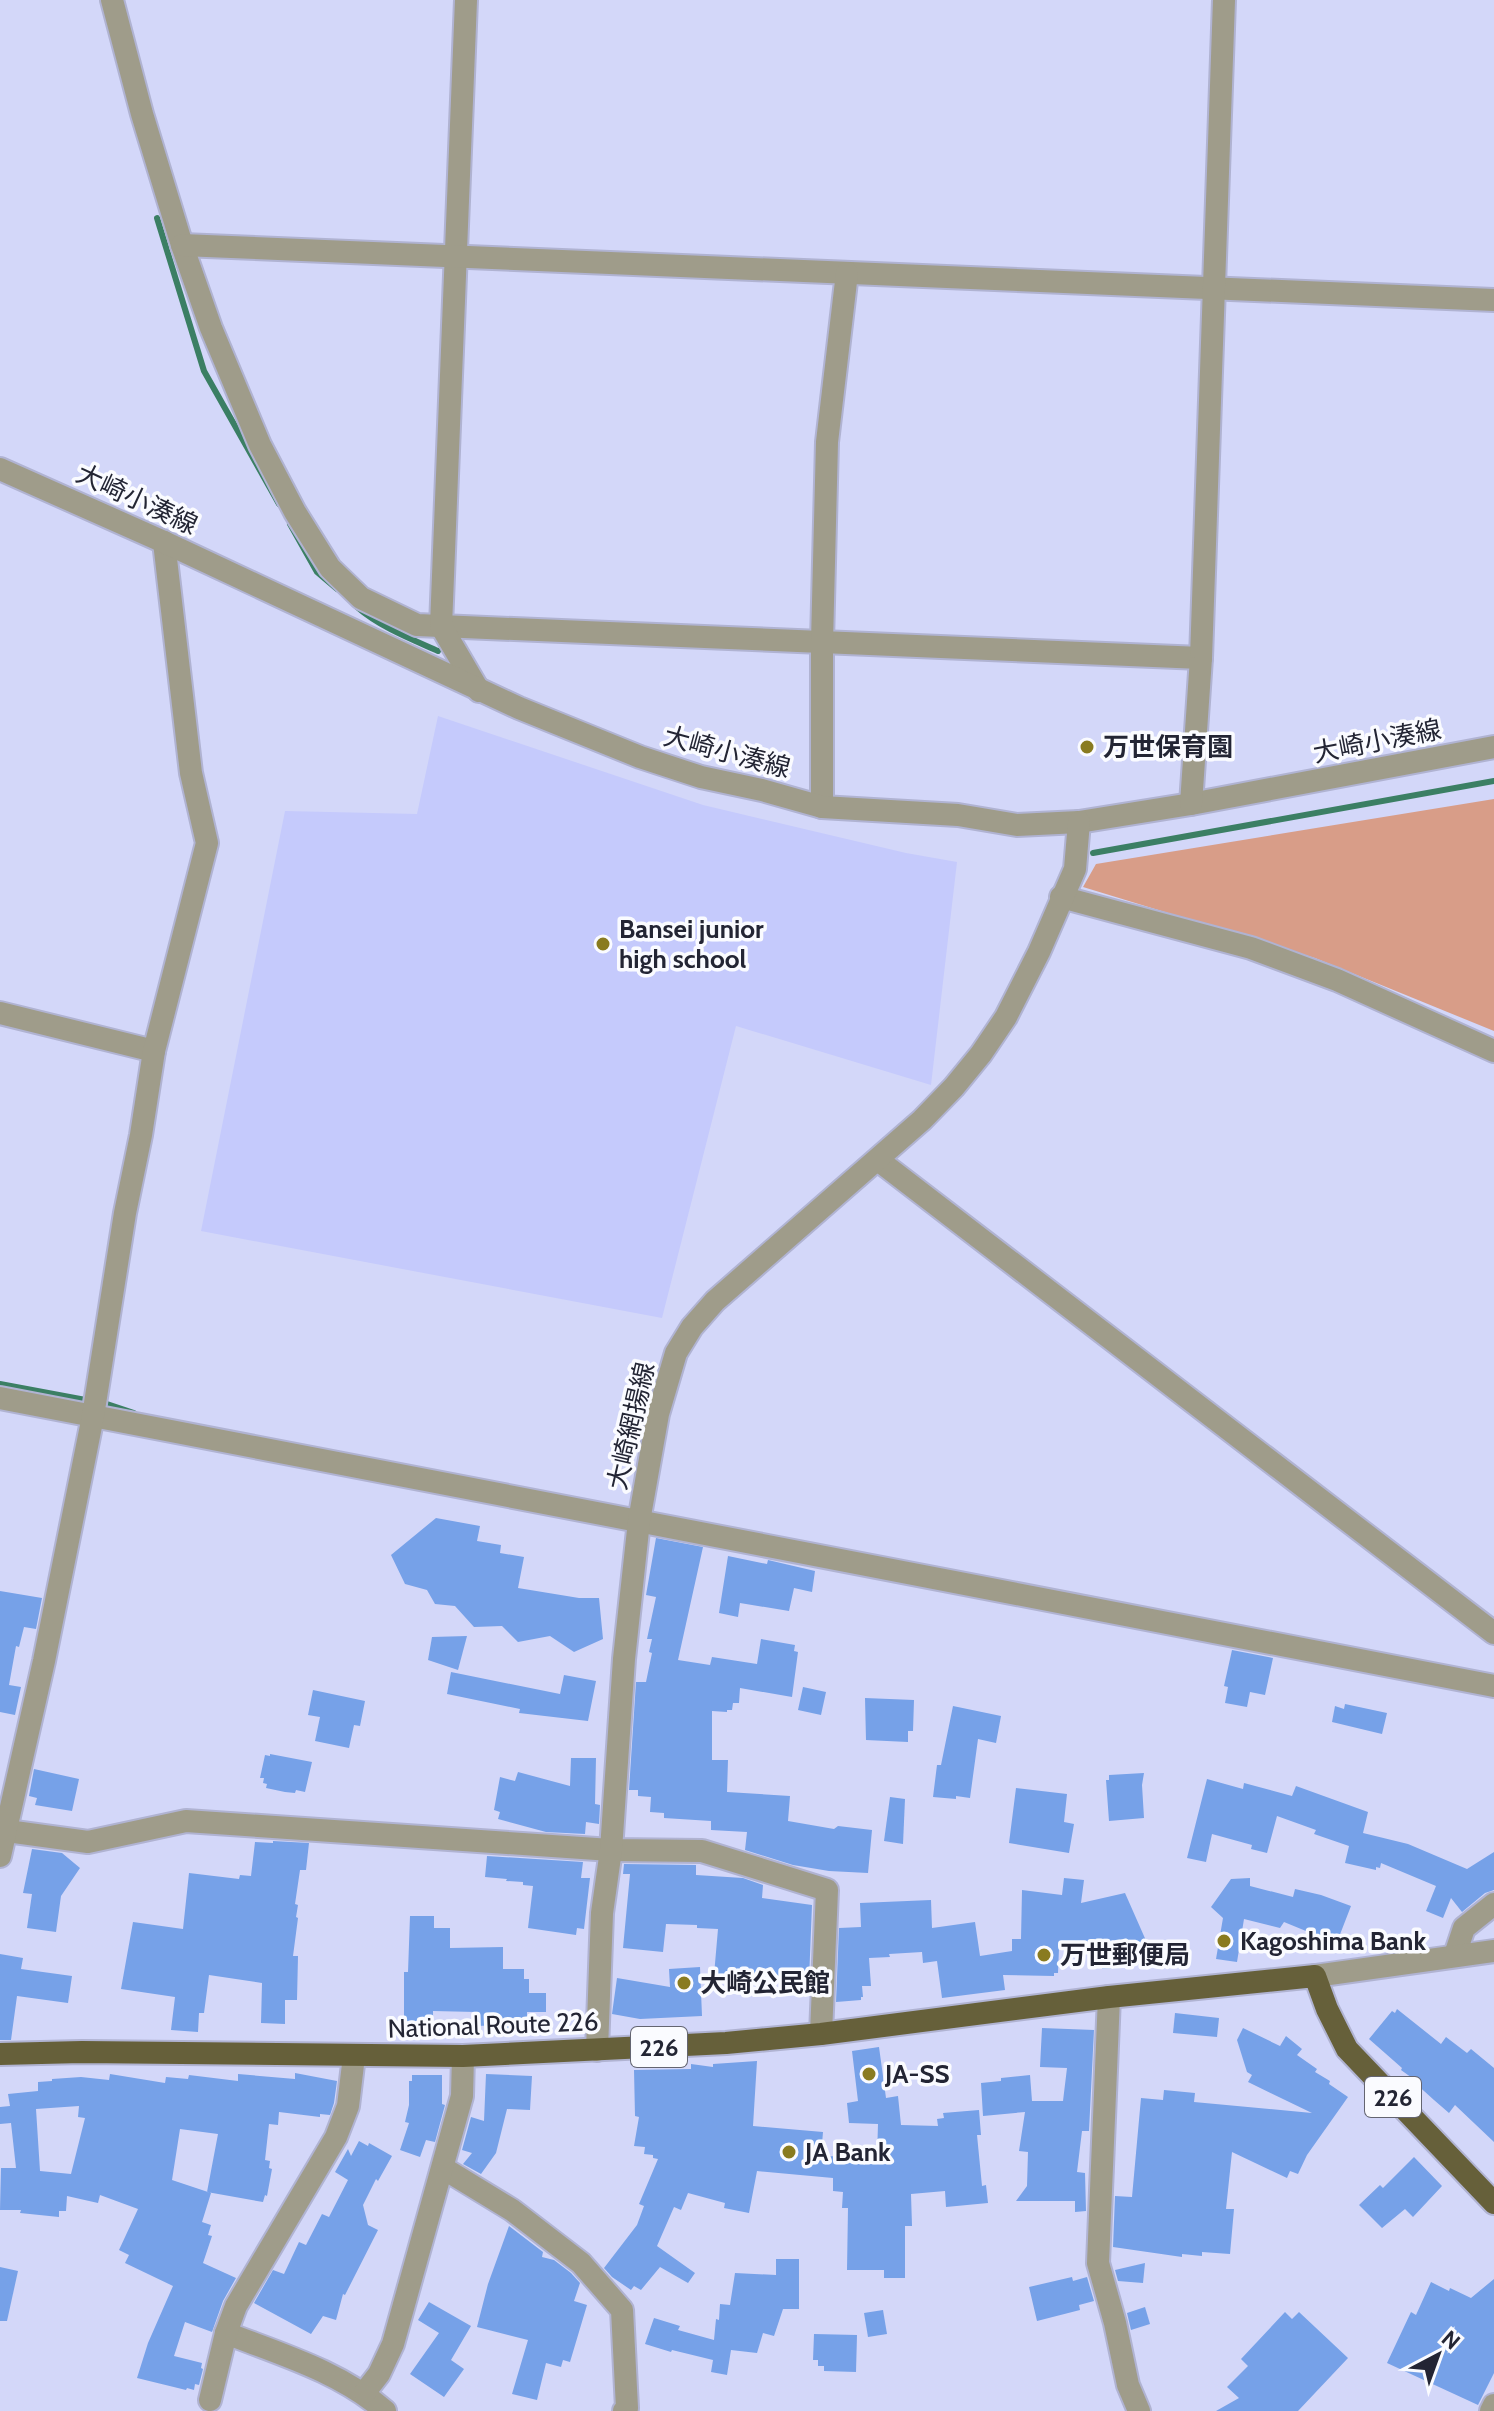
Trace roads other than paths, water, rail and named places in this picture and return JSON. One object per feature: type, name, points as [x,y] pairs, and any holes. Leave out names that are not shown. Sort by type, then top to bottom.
[{"type":"highway","name":"National Route 226","points":[[0,2054],[463,2056],[726,2043],[1109,1997],[1315,1976]]},
{"type":"highway","name":"226","points":[[1315,1976],[1347,2049],[1494,2203]]},
{"type":"street","points":[[112,0],[142,114],[211,328],[260,445],[295,512],[330,568],[361,598],[417,625],[1201,658]]},
{"type":"street","points":[[466,0],[441,626],[479,691]]},
{"type":"street","points":[[1191,804],[1201,658],[1224,0]]},
{"type":"street","points":[[182,245],[1494,300]]},
{"type":"street","points":[[822,807],[827,442],[847,273]]},
{"type":"street","name":"大崎小湊線","points":[[0,469],[164,542],[479,691],[640,757],[701,777],[822,807],[958,815],[1017,825],[1079,822],[1494,747]]},
{"type":"street","points":[[0,1856],[94,1409],[154,1051],[207,843],[191,773],[164,542]]},
{"type":"street","name":"大崎網揚線","points":[[597,2050],[602,1913],[611,1850],[624,1659],[639,1521],[658,1414],[676,1353],[692,1327],[715,1301],[878,1160],[932,1109],[981,1054],[1006,1017],[1039,952],[1075,869],[1079,822]]},
{"type":"street","points":[[1061,897],[1251,948],[1337,980],[1494,1051]]},
{"type":"street","points":[[0,1013],[154,1051]]},
{"type":"street","points":[[878,1160],[1494,1633]]},
{"type":"street","points":[[0,1398],[94,1409],[639,1521],[1494,1686]]},
{"type":"street","points":[[7,1831],[88,1842],[186,1821],[611,1850],[702,1851],[827,1890],[821,2034]]},
{"type":"street","points":[[1455,1955],[1464,1928],[1494,1904]]},
{"type":"street","points":[[1315,1976],[1494,1951]]},
{"type":"street","points":[[1109,1997],[1098,2263],[1128,2385],[1139,2411]]},
{"type":"street","points":[[210,2400],[226,2333],[236,2306],[336,2137],[348,2106],[354,2056]]},
{"type":"street","points":[[365,2392],[379,2374],[393,2344],[462,2096],[463,2056]]},
{"type":"street","points":[[443,2168],[512,2210],[581,2263],[622,2310],[627,2408],[624,2411]]},
{"type":"street","points":[[226,2333],[365,2392],[385,2411]]},
{"type":"street","points":[[1491,2411],[1494,2405]]},
{"type":"waterway","points":[[157,218],[204,371],[279,504]]},
{"type":"waterway","points":[[290,524],[317,572],[337,589]]},
{"type":"waterway","points":[[357,607],[386,627],[438,651]]},
{"type":"waterway","points":[[1093,853],[1494,781]]},
{"type":"waterway","points":[[0,1384],[107,1404],[134,1413]]},
{"type":"place","name":"万世保育園","points":[[1087,747]]},
{"type":"place","name":"Bansei junior high school","points":[[603,944]]},
{"type":"place","name":"Kagoshima Bank","points":[[1224,1941]]},
{"type":"place","name":"万世郵便局","points":[[1044,1955]]},
{"type":"place","name":"大崎公民館","points":[[684,1983]]},
{"type":"place","name":"JA-SS","points":[[869,2074]]},
{"type":"place","name":"JA Bank","points":[[789,2152]]}]
